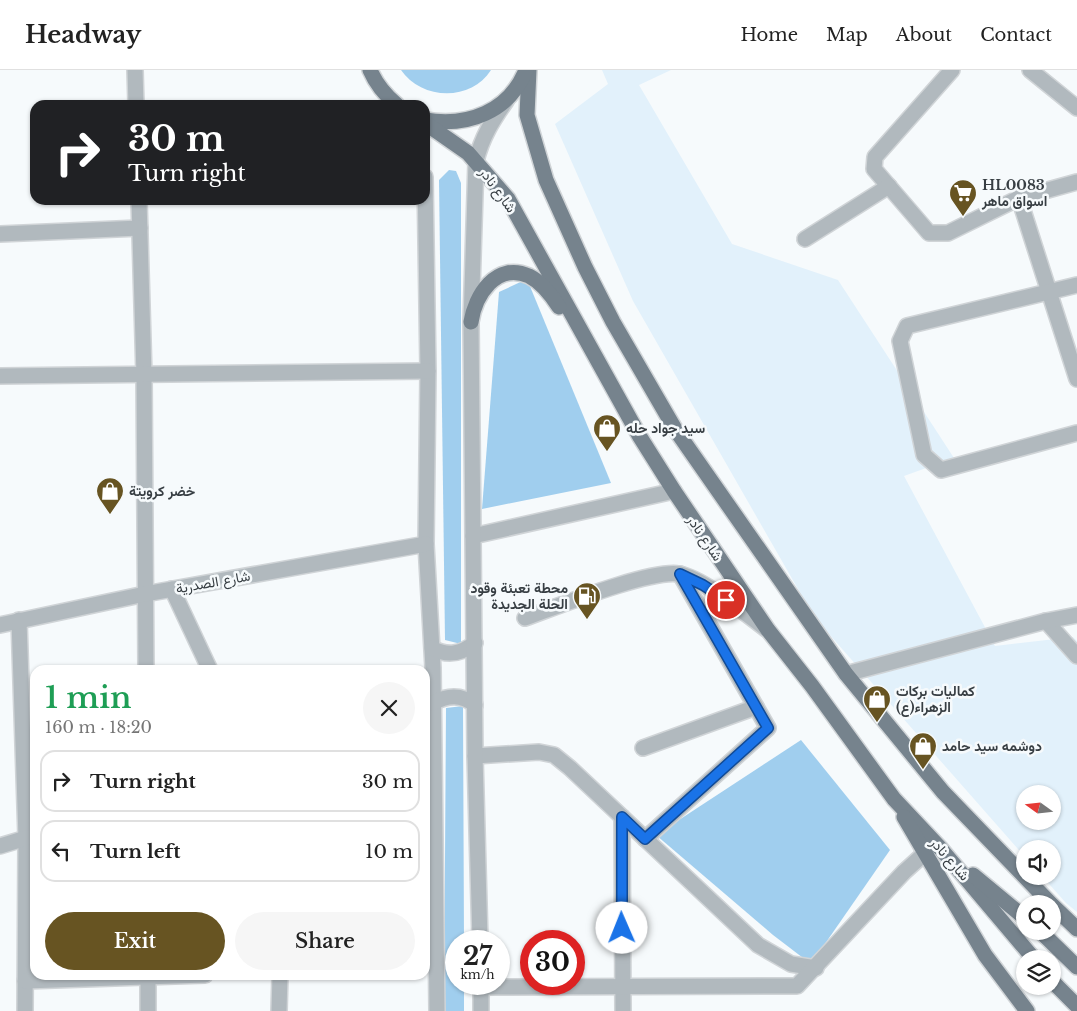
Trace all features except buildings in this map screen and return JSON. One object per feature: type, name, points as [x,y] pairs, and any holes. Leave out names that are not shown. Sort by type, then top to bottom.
[{"type":"main road","points":[[430,122],[448,124],[469,121],[490,112],[508,99],[528,70]]},
{"type":"main road","points":[[528,70],[528,115],[546,180],[585,267],[613,322],[675,429],[846,674],[943,792],[1043,895]]},
{"type":"main road","points":[[369,73],[390,100]]},
{"type":"main road","name":"شارع نادر","points":[[430,125],[476,161],[508,199],[599,365],[674,491],[768,630],[812,686],[894,799],[937,844],[1026,950]]},
{"type":"main road","points":[[471,322],[474,306],[489,283],[498,276],[509,273],[529,276],[546,290],[599,365]]},
{"type":"main road","points":[[894,799],[985,955],[1027,1011]]},
{"type":"main road","points":[[937,844],[1016,910]]},
{"type":"main road","points":[[1061,913],[1075,927]]},
{"type":"main road","points":[[1049,940],[1077,967]]},
{"type":"main road","points":[[1061,990],[1077,1006]]},
{"type":"street","points":[[135,70],[136,100]]},
{"type":"street","points":[[952,70],[875,157],[874,169],[929,233],[948,233],[1019,198],[1077,182]]},
{"type":"street","points":[[1030,70],[1077,108]]},
{"type":"street","points":[[480,930],[475,756],[471,322],[476,161],[480,143],[489,125],[508,99]]},
{"type":"street","points":[[805,239],[889,186]]},
{"type":"street","points":[[1019,198],[1077,378]]},
{"type":"street","points":[[139,205],[144,376],[146,665]]},
{"type":"street","points":[[425,205],[428,371],[426,544],[433,703],[431,969],[437,1011]]},
{"type":"street","points":[[0,234],[140,228]]},
{"type":"street","points":[[1077,285],[907,326],[900,340],[924,455],[941,470],[1077,433]]},
{"type":"street","points":[[0,376],[144,376],[428,371]]},
{"type":"street","points":[[473,536],[674,491]]},
{"type":"street","name":"شارع الصدرية","points":[[0,625],[145,594],[426,544]]},
{"type":"street","points":[[525,618],[645,578],[680,574],[703,585],[768,630]]},
{"type":"street","points":[[645,839],[768,728],[680,574]]},
{"type":"street","points":[[172,589],[208,665]]},
{"type":"street","points":[[846,674],[1046,621],[1077,615]]},
{"type":"street","points":[[19,620],[26,838],[25,1011]]},
{"type":"street","points":[[1046,621],[1077,656]]},
{"type":"street","points":[[432,648],[446,654],[453,654],[462,652],[475,643]]},
{"type":"street","points":[[433,703],[446,697],[455,696],[462,697],[475,705]]},
{"type":"street","points":[[643,748],[756,707]]},
{"type":"street","points":[[475,756],[539,752],[554,755],[758,945],[792,964],[816,968]]},
{"type":"street","points":[[622,817],[623,1011]]},
{"type":"street","points":[[0,846],[26,838]]},
{"type":"street","points":[[510,985],[797,986],[816,968],[904,872],[937,844]]},
{"type":"street","points":[[25,981],[50,980]]},
{"type":"street","points":[[148,980],[148,1011]]},
{"type":"street","points":[[280,980],[280,1011]]},
{"type":"street","points":[[481,995],[481,1011]]},
{"type":"shaded area","points":[[401,70],[491,70],[471,88],[459,92],[446,93],[433,92],[421,87],[410,80]]},
{"type":"shaded area","points":[[602,70],[671,70],[639,85],[732,244],[838,280],[954,458],[904,476],[995,646],[1073,637],[1077,641],[1077,912],[1050,885],[1061,885],[1061,840],[1016,840],[1016,847],[814,617],[633,301],[555,124],[608,84]]},
{"type":"shaded area","points":[[449,170],[456,171],[461,183],[461,644],[445,640],[439,180]]},
{"type":"shaded area","points":[[527,279],[611,483],[482,509],[499,292]]},
{"type":"shaded area","points":[[463,706],[464,930],[445,930],[445,995],[464,995],[464,1011],[444,1011],[446,708]]},
{"type":"shaded area","points":[[801,740],[890,850],[811,964],[773,935],[656,835]]},
{"type":"place","name":"HL0083 اسواق ماهر","points":[[963,217]]},
{"type":"place","name":"سيد جواد حله","points":[[607,452]]},
{"type":"place","name":"خضر كرويتة","points":[[110,515]]},
{"type":"place","name":"محطة تعبئة وقود الحلة الجديدة","points":[[587,620]]},
{"type":"place","name":"كماليات بركات الزهراء(ع)","points":[[877,723]]},
{"type":"place","name":"دوشمه سيد حامد","points":[[923,770]]},
{"type":"route","points":[[622,928],[622,817],[645,839],[768,728],[680,574],[703,585],[726,600]]}]
